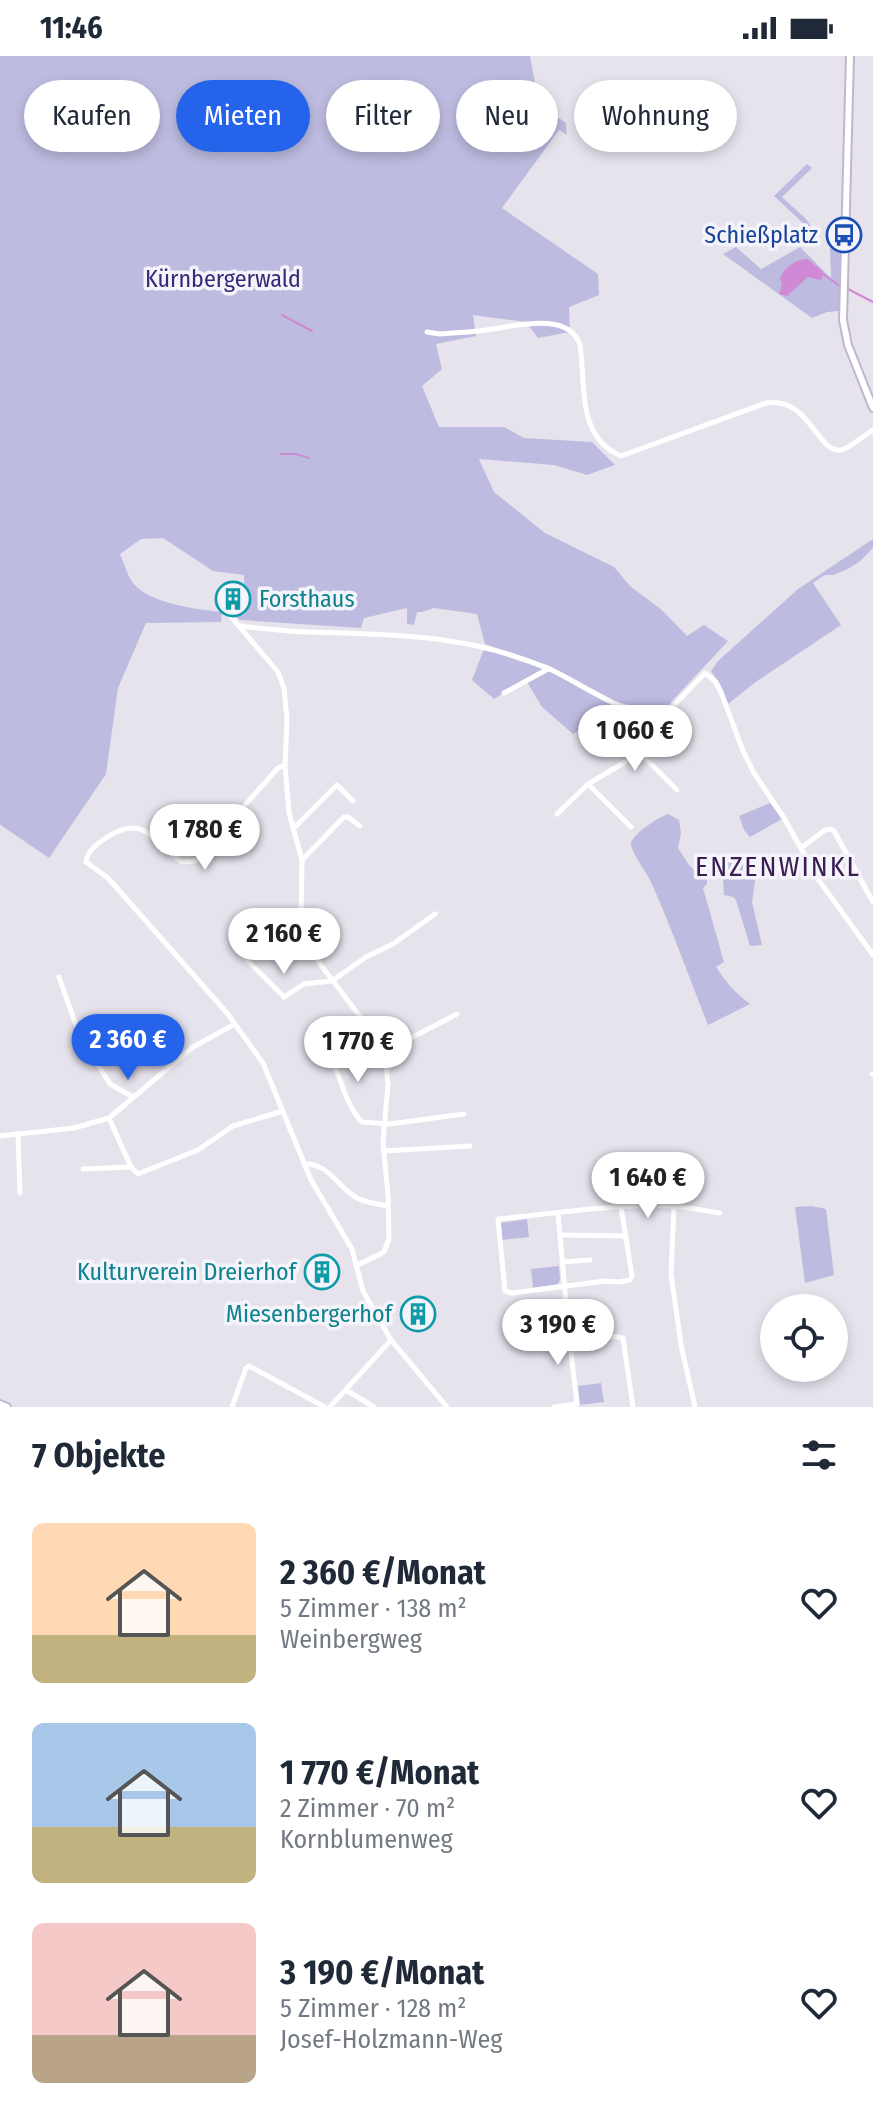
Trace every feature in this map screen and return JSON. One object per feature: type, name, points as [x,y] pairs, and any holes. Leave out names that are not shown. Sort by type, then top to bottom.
[{"type":"street","points":[[850,56],[843,277],[845,335],[873,408]]},
{"type":"street","points":[[427,332],[440,334],[545,323],[570,330],[580,345],[584,397],[591,426],[602,445],[621,456],[775,402],[791,406],[802,414],[832,449],[843,449],[873,430]]},
{"type":"street","points":[[220,608],[278,672],[284,688],[287,719],[285,765],[289,813],[302,860],[302,922],[313,953],[362,1019],[386,1066],[388,1084],[383,1151],[389,1239],[386,1250],[380,1255],[356,1266]]},
{"type":"street","points":[[239,626],[438,638],[495,650],[548,669],[616,704],[653,716],[666,715]]},
{"type":"street","points":[[504,693],[548,669]]},
{"type":"street","points":[[557,814],[588,784],[638,751],[705,673],[715,681],[721,692],[754,773],[784,818],[818,879],[873,955]]},
{"type":"street","points":[[638,751],[677,790]]},
{"type":"street","points":[[285,765],[273,773],[195,861],[185,863],[179,860],[149,833],[131,828],[102,841],[87,855],[86,862],[108,878],[235,1024],[263,1063],[317,1193],[347,1240],[363,1291],[391,1340],[447,1407]]},
{"type":"street","points":[[588,784],[631,827]]},
{"type":"street","points":[[293,829],[337,785],[353,801]]},
{"type":"street","points":[[302,860],[341,818],[348,817],[360,826]]},
{"type":"street","points":[[801,848],[825,830],[834,831],[873,902]]},
{"type":"street","points":[[241,954],[284,997],[304,984],[332,981],[435,914]]},
{"type":"street","points":[[59,977],[79,1034],[93,1057],[110,1084],[133,1097]]},
{"type":"street","points":[[382,1053],[457,1014]]},
{"type":"street","points":[[0,1136],[74,1128],[109,1118],[193,1047],[235,1024]]},
{"type":"street","points":[[328,1052],[351,1107],[366,1123],[383,1124],[464,1114]]},
{"type":"street","points":[[109,1118],[131,1167],[138,1174],[198,1150],[233,1126],[283,1111]]},
{"type":"street","points":[[18,1134],[20,1193]]},
{"type":"street","points":[[383,1151],[470,1146]]},
{"type":"street","points":[[304,1164],[323,1167],[359,1198],[388,1206]]},
{"type":"street","points":[[83,1169],[131,1167]]},
{"type":"street","points":[[621,1207],[632,1276],[630,1280],[512,1293],[505,1291],[498,1219],[621,1207],[674,1206],[720,1213]]},
{"type":"street","points":[[674,1206],[671,1274],[681,1345],[695,1407]]},
{"type":"street","points":[[558,1213],[569,1337],[572,1340]]},
{"type":"street","points":[[560,1235],[626,1236]]},
{"type":"street","points":[[562,1262],[590,1260]]},
{"type":"street","points":[[572,1340],[623,1338],[633,1407]]},
{"type":"street","points":[[232,1407],[249,1366],[328,1407],[391,1340]]},
{"type":"street","points":[[554,1407],[577,1404],[572,1340]]},
{"type":"street","points":[[346,1390],[374,1407]]},
{"type":"street","points":[[0,1404],[7,1407]]},
{"type":"green space","name":"Kürnbergerwald","points":[[0,56],[530,56],[534,80],[456,80],[456,152],[543,152],[502,208],[598,274],[599,295],[569,307],[570,332],[538,338],[526,322],[473,315],[476,336],[436,344],[442,369],[422,386],[439,427],[504,427],[524,438],[592,442],[615,465],[587,475],[554,465],[479,459],[494,492],[545,533],[614,567],[630,586],[662,610],[687,636],[704,625],[728,641],[660,714],[615,701],[550,666],[485,644],[477,614],[434,608],[417,612],[414,625],[407,624],[407,608],[364,618],[361,628],[240,620],[232,614],[245,614],[244,575],[213,571],[163,538],[141,539],[120,554],[133,583],[162,601],[222,612],[221,622],[146,623],[118,688],[106,774],[49,858],[0,824]]},
{"type":"green space","name":"Kürnbergerwald","points":[[558,117],[566,123],[567,135],[559,130]]},
{"type":"green space","points":[[807,164],[812,168],[782,197],[806,219],[818,237],[774,196]]},
{"type":"green space","points":[[736,247],[761,269],[800,247],[831,278],[830,248],[840,252],[839,311],[812,318],[723,254]]},
{"type":"green space","points":[[873,539],[873,548],[859,562],[813,583],[841,625],[728,704],[711,671],[718,661],[798,589]]},
{"type":"green space","points":[[484,649],[543,669],[494,699],[472,680]]},
{"type":"green space","points":[[548,670],[614,705],[607,714],[573,734],[542,707],[527,682]]},
{"type":"green space","points":[[770,803],[782,819],[750,837],[739,816]]},
{"type":"green space","points":[[668,814],[679,820],[681,833],[678,848],[689,865],[694,870],[699,867],[707,872],[707,884],[703,888],[724,962],[716,967],[750,1004],[708,1025],[659,900],[631,844],[641,831]]},
{"type":"green space","points":[[740,858],[755,881],[752,902],[762,945],[750,946],[736,900],[724,895],[723,880],[719,876],[719,863]]},
{"type":"green space","points":[[795,1207],[826,1209],[834,1275],[805,1283]]},
{"type":"green space","points":[[527,1219],[529,1237],[502,1240],[501,1223]]},
{"type":"green space","points":[[559,1266],[558,1284],[533,1288],[531,1269]]},
{"type":"green space","points":[[601,1383],[604,1402],[580,1405],[578,1386]]},
{"type":"shaded area","points":[[808,259],[823,272],[823,277],[820,280],[808,277],[787,296],[779,294],[780,278],[785,270],[795,262]]},
{"type":"waterway","points":[[823,274],[841,287]]},
{"type":"waterway","points":[[848,289],[873,302]]},
{"type":"waterway","points":[[282,315],[312,331]]},
{"type":"waterway","points":[[281,454],[309,458]]},
{"type":"place","name":"Schießplatz","points":[[844,235]]},
{"type":"place","name":"Forsthaus","points":[[233,599]]},
{"type":"place","name":"Kulturverein Dreierhof","points":[[322,1272]]},
{"type":"place","name":"Miesenbergerhof","points":[[418,1314]]},
{"type":"district","name":"ENZENWINKL","points":[[778,866]]}]
